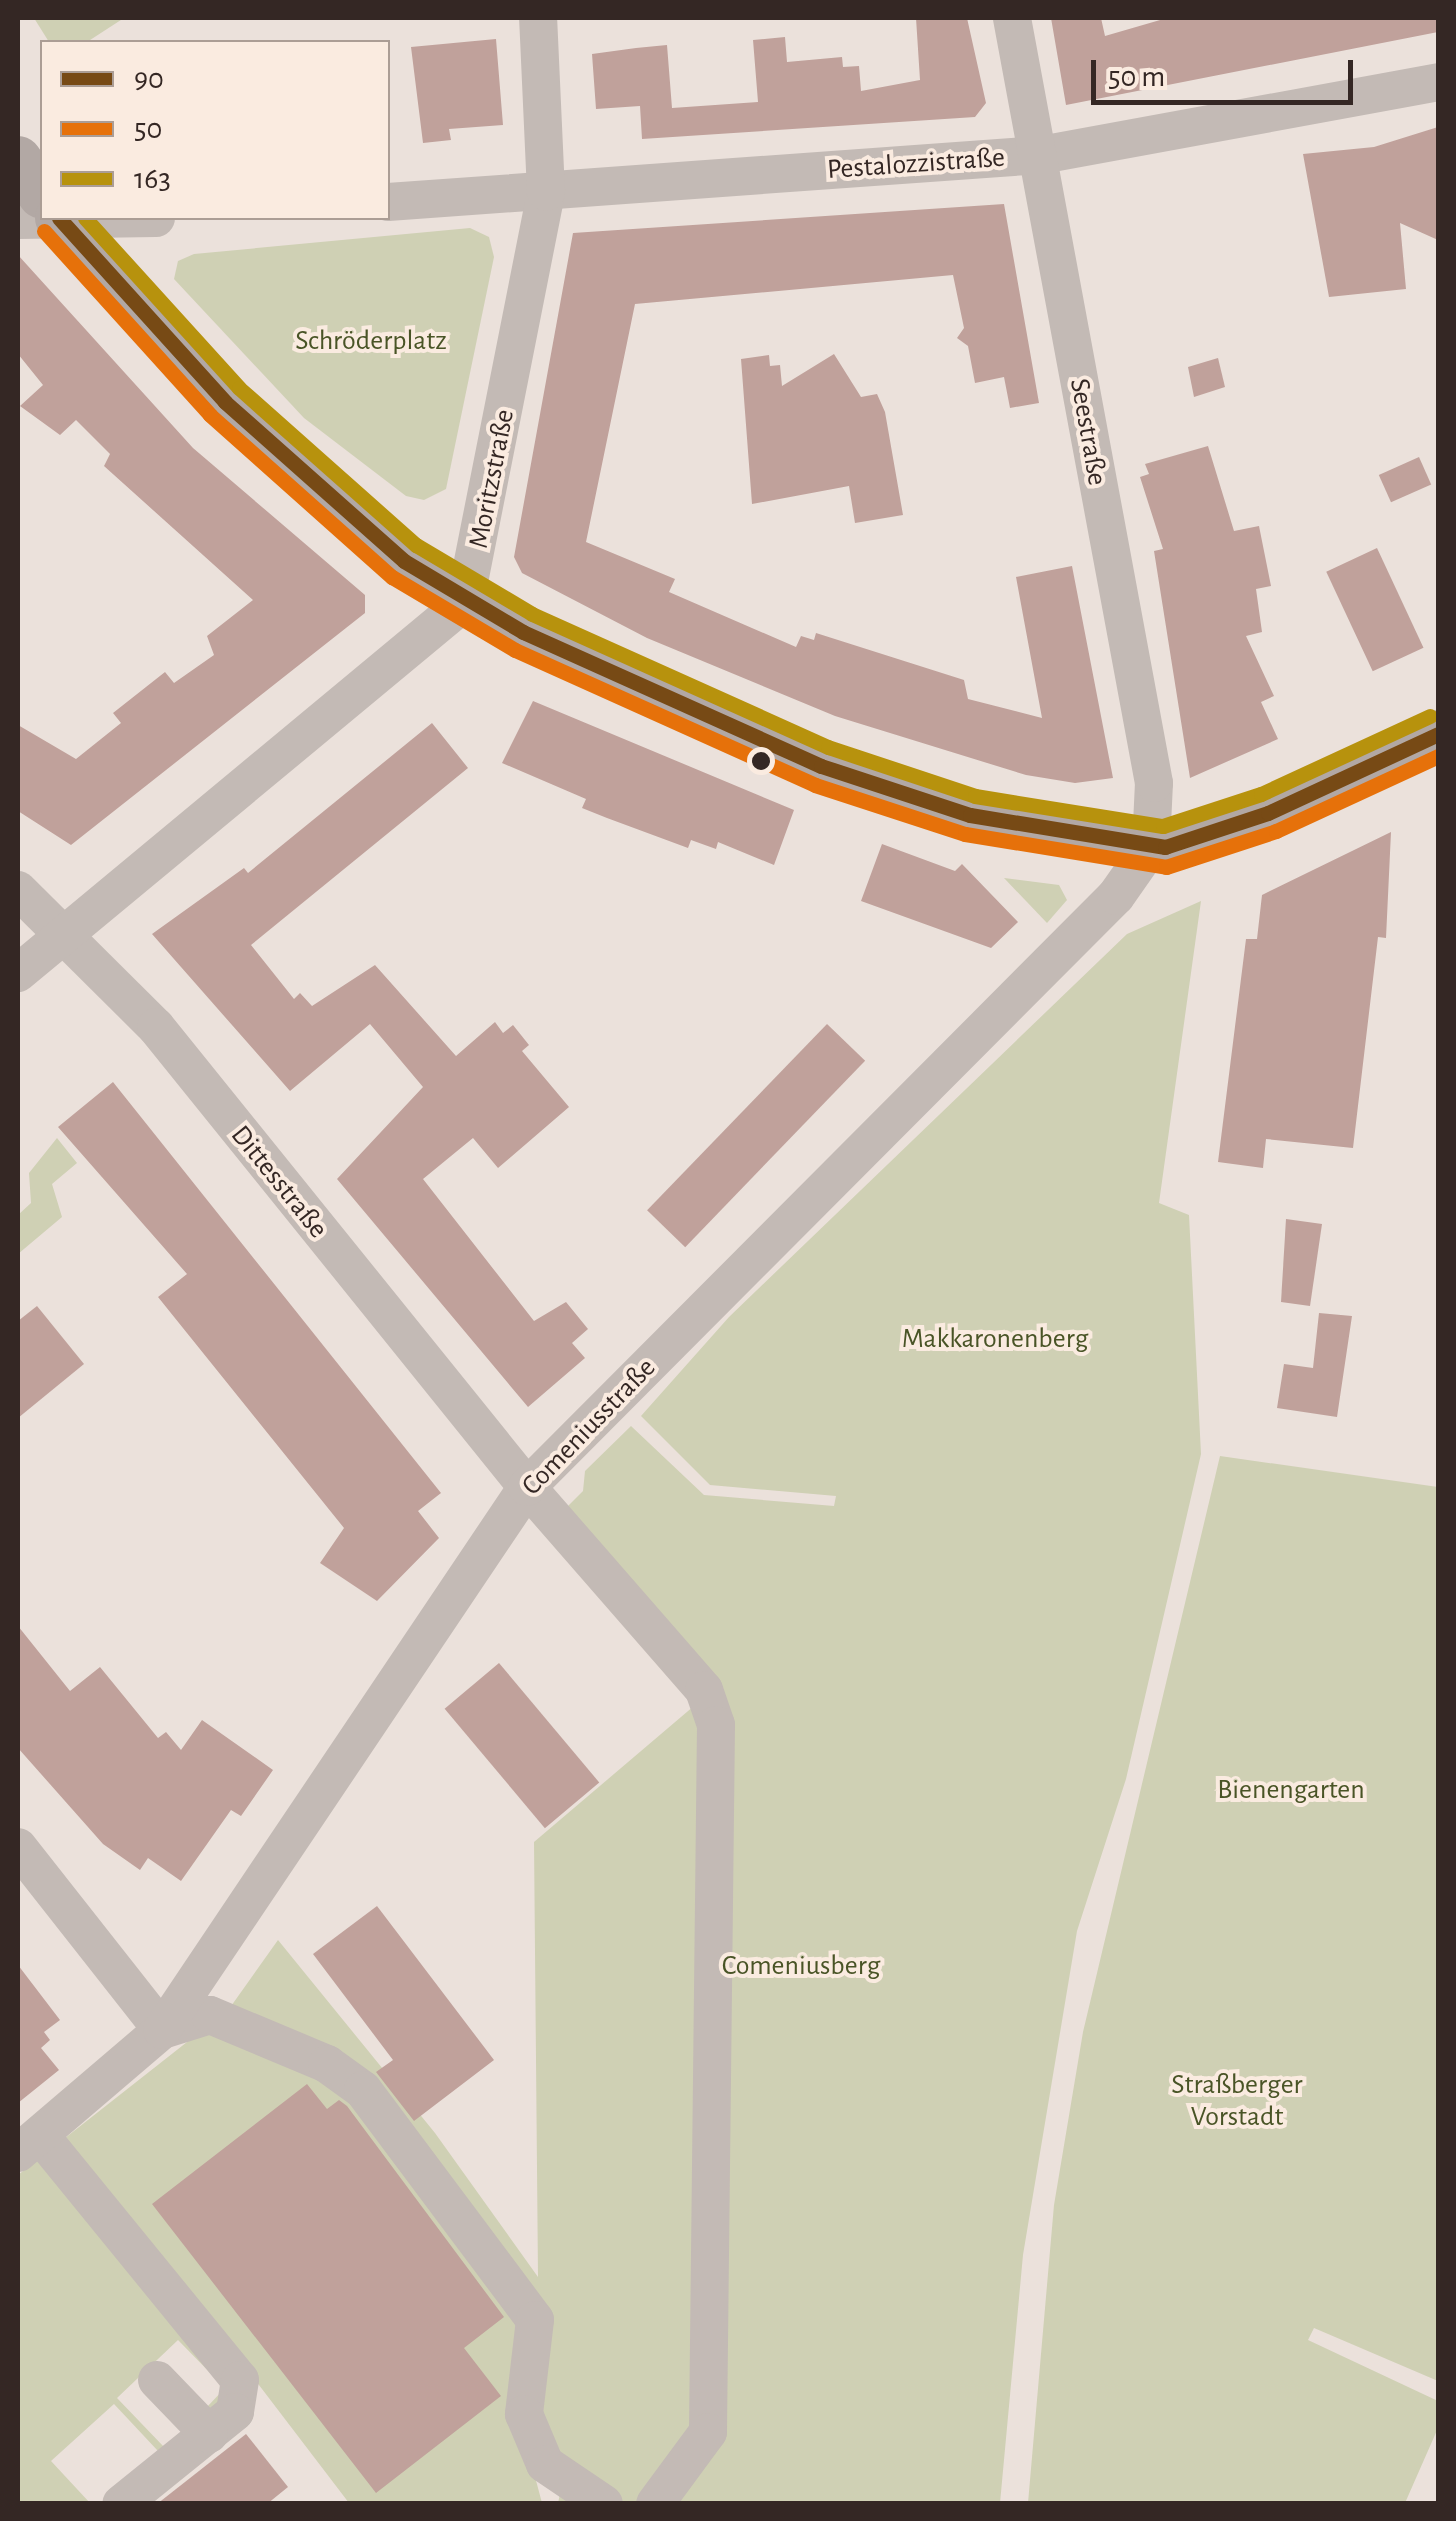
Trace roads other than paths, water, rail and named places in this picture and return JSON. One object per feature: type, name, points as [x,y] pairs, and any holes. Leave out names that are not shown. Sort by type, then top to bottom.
[{"type":"main road","points":[[18,160],[40,203]]},
{"type":"main road","points":[[52,220],[267,443],[367,533],[465,602],[821,766],[970,814],[1150,846],[1200,840],[1438,734]]},
{"type":"street","name":"Moritzstraße","points":[[465,602],[546,192],[538,18]]},
{"type":"street","name":"Seestraße","points":[[1012,18],[1154,782],[1150,846]]},
{"type":"street","name":"Pestalozzistraße","points":[[390,202],[1040,155],[1438,82]]},
{"type":"street","points":[[18,973],[465,602]]},
{"type":"street","name":"Comeniusstraße","points":[[29,2144],[162,2030],[527,1488],[1116,896],[1150,846]]},
{"type":"street","name":"Dittesstraße","points":[[18,890],[67,933],[156,1027],[527,1488],[704,1690],[716,1725],[708,2432],[655,2504]]},
{"type":"street","points":[[18,1848],[162,2030],[210,2015],[327,2064],[363,2090],[535,2320],[524,2414],[545,2464],[604,2504]]},
{"type":"street","points":[[29,2144],[240,2380],[235,2412],[122,2504]]},
{"type":"street","points":[[157,2380],[210,2434]]},
{"type":"park label","name":"Schröderplatz","points":[[371,341]]},
{"type":"park label","name":"Makkaronenberg","points":[[995,1339]]},
{"type":"park label","name":"Bienengarten","points":[[1291,1790]]},
{"type":"park label","name":"Comeniusberg","points":[[801,1966]]},
{"type":"park label","name":"Straßberger Vorstadt","points":[[1237,2101]]}]
